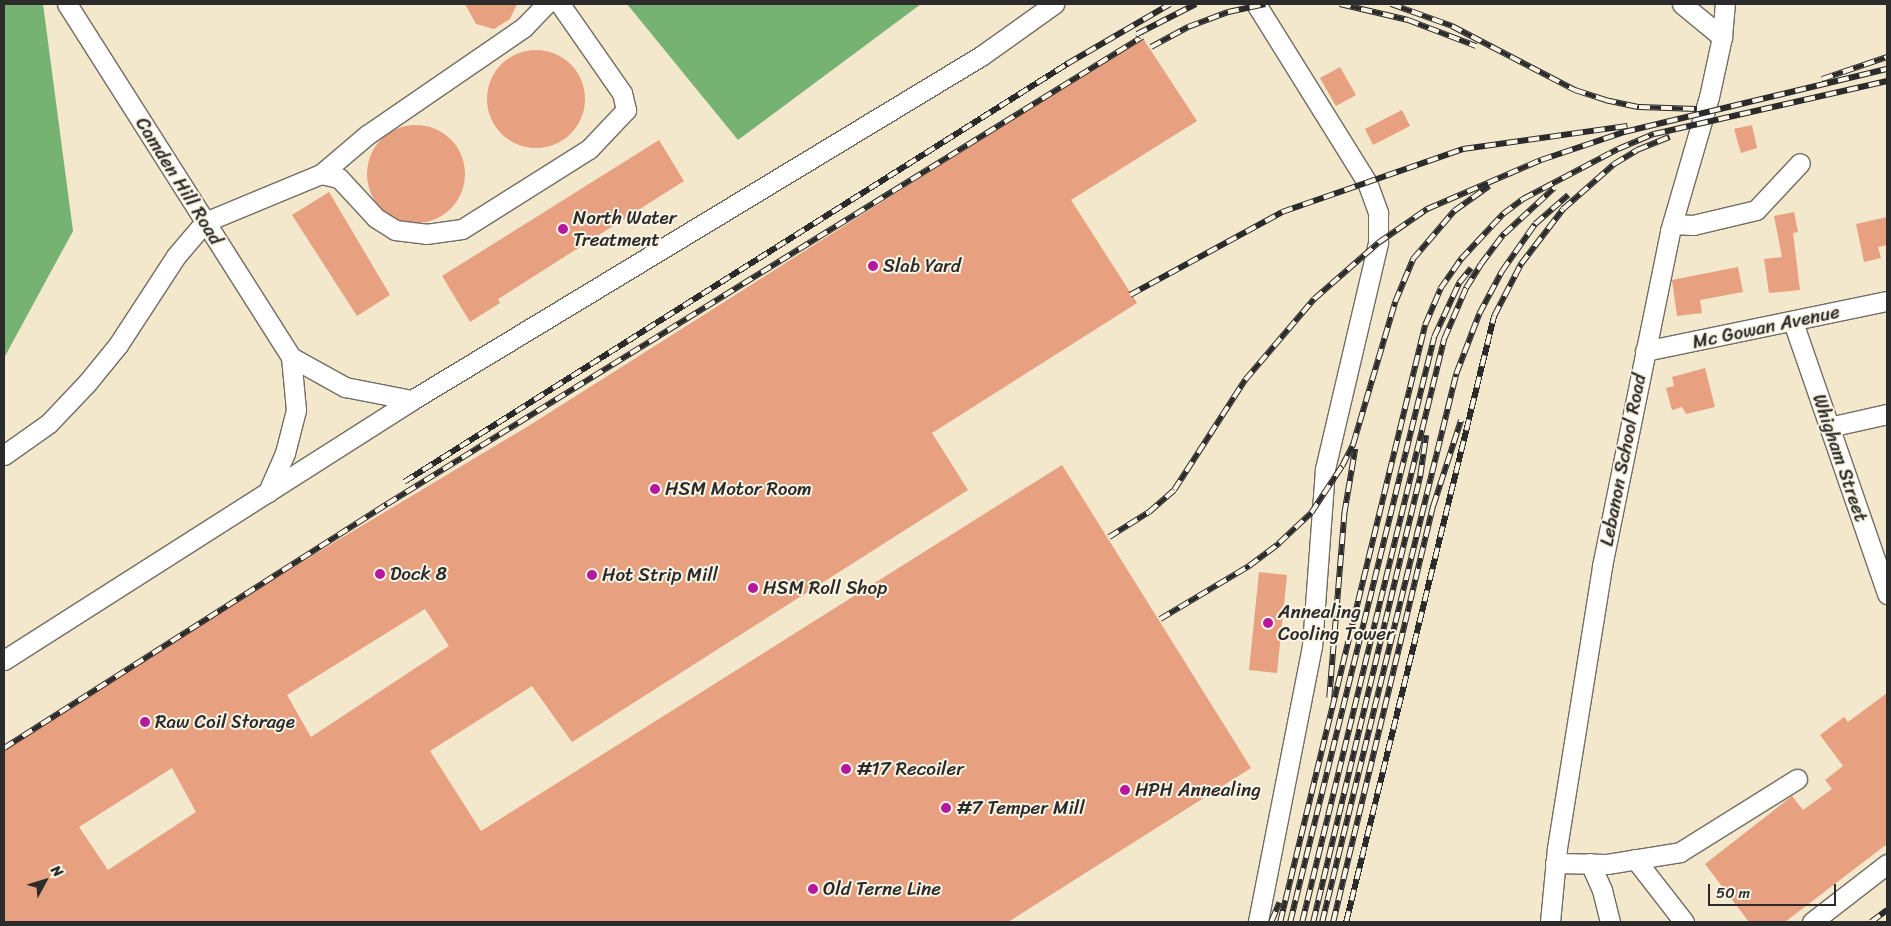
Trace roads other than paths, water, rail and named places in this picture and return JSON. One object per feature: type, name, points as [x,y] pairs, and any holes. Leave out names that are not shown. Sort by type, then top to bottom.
[{"type":"street","name":"Camden Hill Road","points":[[67,4],[291,357]]},
{"type":"street","points":[[4,455],[49,423],[87,383],[118,345],[176,256],[205,222],[321,174],[367,135],[524,27],[546,4]]},
{"type":"street","points":[[321,174],[339,178],[376,218],[394,230],[426,234],[462,229],[589,149],[626,110],[622,93],[560,4]]},
{"type":"street","points":[[4,660],[412,400],[981,56],[1054,4]]},
{"type":"street","points":[[1256,4],[1367,182],[1378,213],[1378,243],[1325,469],[1312,646],[1258,922]]},
{"type":"street","points":[[1682,4],[1722,37]]},
{"type":"street","name":"Lebanon School Road","points":[[1550,922],[1556,863],[1602,566],[1672,224],[1709,97],[1722,37],[1725,4]]},
{"type":"street","points":[[1672,224],[1693,225],[1756,210],[1800,163]]},
{"type":"street","name":"Mc Gowan Avenue","points":[[1645,351],[1793,322],[1887,301]]},
{"type":"street","name":"Whigham Street","points":[[1793,322],[1887,594]]},
{"type":"street","points":[[291,357],[345,387],[412,400]]},
{"type":"street","points":[[268,492],[286,453],[296,410],[291,357]]},
{"type":"street","points":[[1829,427],[1887,414]]},
{"type":"street","points":[[1556,863],[1590,863],[1636,859],[1680,852],[1796,779]]},
{"type":"street","points":[[1636,859],[1684,922]]},
{"type":"street","points":[[1590,863],[1602,890],[1610,922]]},
{"type":"street","points":[[1812,922],[1887,864]]},
{"type":"railway","points":[[404,482],[1067,64],[1170,4]]},
{"type":"railway","points":[[4,748],[387,504],[1142,37],[1137,34],[1196,4]]},
{"type":"railway","points":[[1151,47],[1188,27],[1228,12],[1265,4]]},
{"type":"railway","points":[[1340,4],[1408,20],[1476,46]]},
{"type":"railway","points":[[1391,4],[1452,26],[1575,90],[1605,100],[1639,107],[1697,109]]},
{"type":"railway","points":[[1822,79],[1887,57]]},
{"type":"railway","points":[[1109,537],[1149,512],[1174,490],[1245,380],[1314,299],[1378,243],[1427,209],[1541,160],[1624,132],[1887,69]]},
{"type":"railway","points":[[1280,922],[1425,325],[1440,289],[1461,259],[1503,214],[1523,199],[1618,149],[1654,134],[1887,81]]},
{"type":"railway","points":[[1130,295],[1282,212],[1463,149],[1627,126]]},
{"type":"railway","points":[[1346,922],[1494,316],[1521,264],[1563,209],[1614,164],[1637,150],[1670,137]]},
{"type":"railway","points":[[1160,619],[1249,566],[1279,543],[1311,513],[1342,466],[1353,444],[1395,302],[1413,259],[1454,211],[1489,186]]},
{"type":"railway","points":[[1302,922],[1444,339],[1466,288],[1481,264],[1504,234],[1554,188]]},
{"type":"railway","points":[[1322,922],[1456,374],[1479,314],[1502,271],[1535,224],[1568,195]]},
{"type":"railway","points":[[1290,922],[1434,337],[1459,283],[1471,268]]},
{"type":"railway","points":[[1333,922],[1433,506],[1461,420]]},
{"type":"railway","points":[[1313,922],[1420,476],[1426,435]]},
{"type":"railway","points":[[1329,698],[1344,514],[1355,449]]},
{"type":"railway","points":[[1271,922],[1279,903]]},
{"type":"railway","points":[[1871,922],[1887,910]]},
{"type":"place","name":"North Water Treatment","points":[[563,229]]},
{"type":"place","name":"Slab Yard","points":[[873,266]]},
{"type":"place","name":"HSM Motor Room","points":[[655,489]]},
{"type":"place","name":"Dock 8","points":[[380,574]]},
{"type":"place","name":"Hot Strip Mill","points":[[592,575]]},
{"type":"place","name":"HSM Roll Shop","points":[[753,588]]},
{"type":"place","name":"Annealing Cooling Tower","points":[[1268,623]]},
{"type":"place","name":"Raw Coil Storage","points":[[145,722]]},
{"type":"place","name":"#17 Recoiler","points":[[846,769]]},
{"type":"place","name":"HPH Annealing","points":[[1125,790]]},
{"type":"place","name":"#7 Temper Mill","points":[[946,808]]},
{"type":"place","name":"Old Terne Line","points":[[813,889]]}]
